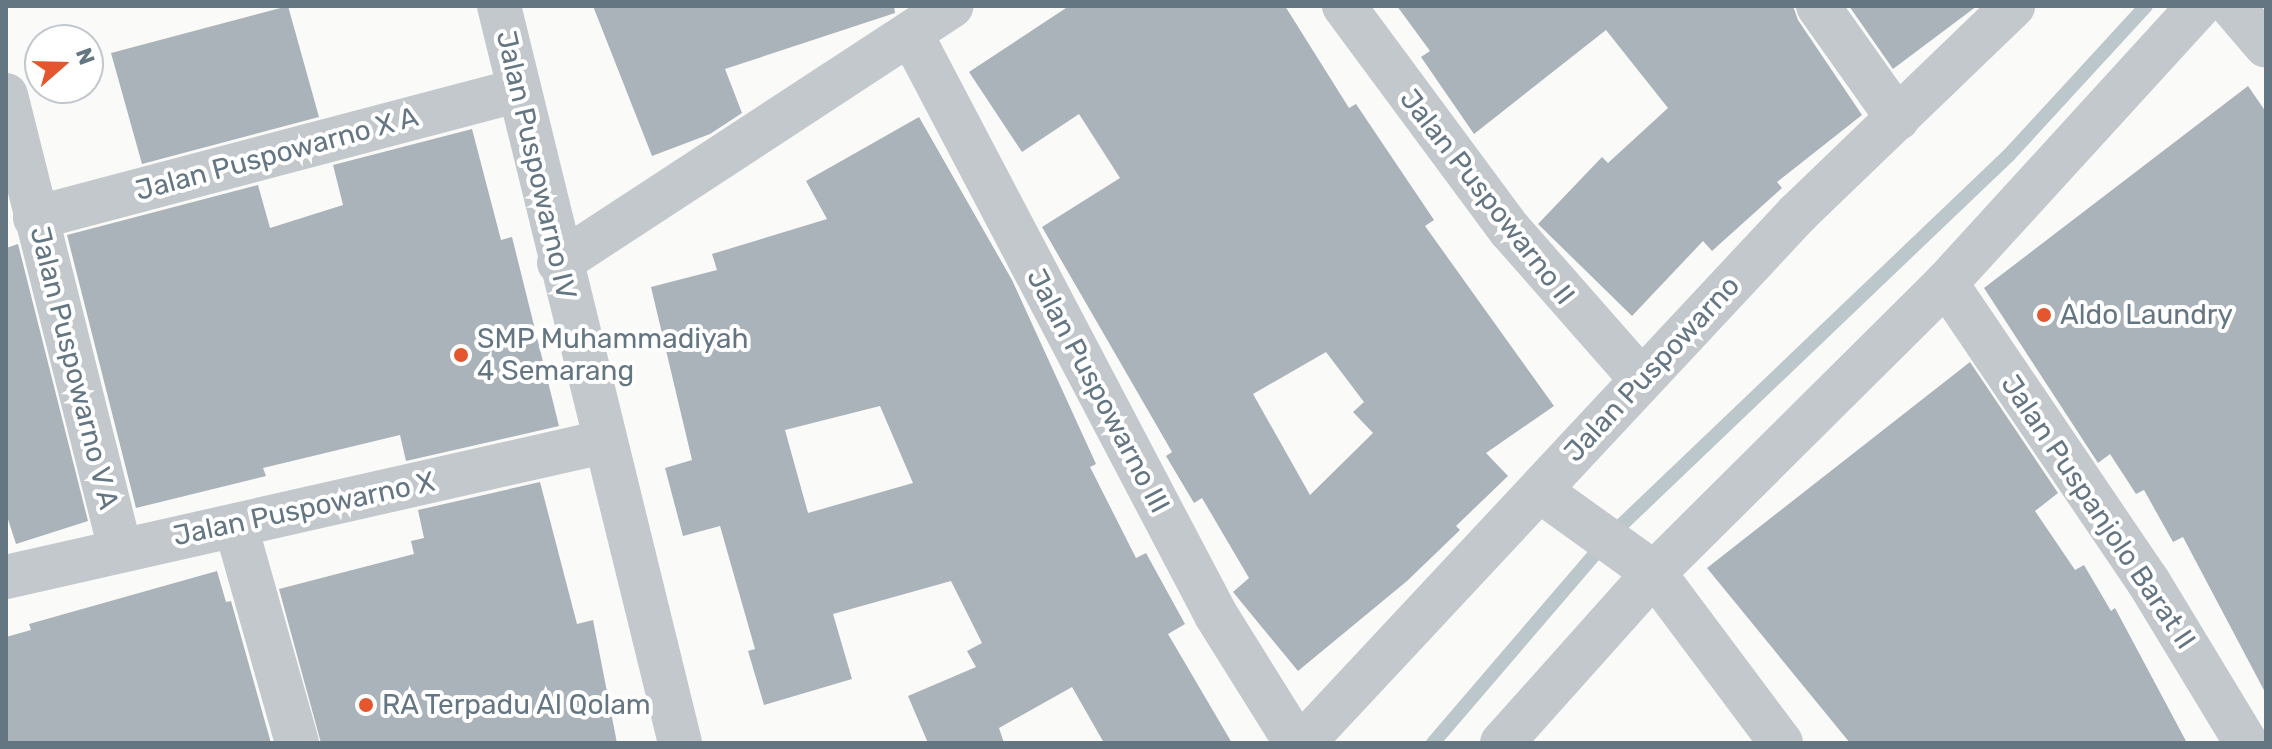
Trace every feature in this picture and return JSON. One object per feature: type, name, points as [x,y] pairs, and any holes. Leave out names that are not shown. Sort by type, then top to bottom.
[{"type":"street","name":"Jalan Puspowarno IV","points":[[499,6],[559,263],[680,743]]},
{"type":"street","points":[[559,263],[951,6]]},
{"type":"street","name":"Jalan Puspowarno II","points":[[1344,6],[1510,230],[1641,379]]},
{"type":"street","points":[[1818,6],[1898,119]]},
{"type":"street","name":"Jalan Puspowarno","points":[[1303,743],[1797,214],[2013,6]]},
{"type":"street","points":[[1502,743],[1638,562],[1946,283],[2199,6]]},
{"type":"street","points":[[2232,6],[2266,46]]},
{"type":"street","name":"Jalan Puspowarno III","points":[[911,34],[1216,615],[1296,743]]},
{"type":"street","name":"Jalan Puspowarno X A","points":[[35,218],[519,90]]},
{"type":"street","name":"Jalan Puspowarno V A","points":[[6,95],[120,548]]},
{"type":"street","name":"Jalan Puspanjolo Barat II","points":[[1946,283],[2148,581],[2246,743]]},
{"type":"street","name":"Jalan Puspowarno X","points":[[6,577],[120,548],[236,527],[603,442]]},
{"type":"street","points":[[1540,491],[1638,562],[1781,743]]},
{"type":"street","points":[[236,527],[297,743]]},
{"type":"building","points":[[288,6],[319,117],[142,164],[111,53]]},
{"type":"building","points":[[593,6],[894,6],[895,13],[725,69],[742,113],[710,134],[652,156]]},
{"type":"building","points":[[1069,6],[1285,6],[1349,108],[1356,104],[1434,220],[1425,226],[1554,406],[1486,453],[1508,476],[1456,526],[1460,530],[1407,581],[1298,671],[1233,592],[1249,578],[1202,498],[1194,503],[1166,456],[1172,452],[1042,227],[1120,178],[1079,114],[1022,152],[969,72]],"holes":[[[1326,352],[1364,402],[1353,412],[1373,433],[1310,495],[1253,394]]]},
{"type":"building","points":[[1397,6],[1793,6],[1798,20],[1862,115],[1777,182],[1782,188],[1712,251],[1703,241],[1632,316],[1538,224],[1602,157],[1608,163],[1668,108],[1606,30],[1474,134],[1421,57],[1430,51]]},
{"type":"building","points":[[1849,6],[1977,6],[1893,69]]},
{"type":"building","points":[[2248,86],[2266,112],[2266,694],[2183,537],[2173,542],[2144,490],[2136,494],[2110,454],[2098,463],[1984,288]]},
{"type":"building","points":[[919,117],[1012,280],[1096,464],[1090,467],[1136,558],[1146,553],[1185,624],[1168,634],[1232,743],[1104,743],[1072,687],[999,728],[1004,743],[928,743],[908,696],[976,667],[967,651],[982,643],[951,581],[833,614],[852,679],[764,705],[748,651],[755,649],[720,526],[683,536],[665,468],[692,460],[651,287],[717,270],[712,254],[827,219],[806,181]],"holes":[[[880,406],[913,483],[808,513],[785,430]]]},
{"type":"building","points":[[472,129],[501,240],[512,237],[559,426],[406,461],[400,435],[263,468],[266,476],[136,508],[67,235],[258,185],[270,228],[343,205],[333,165]]},
{"type":"building","points":[[18,244],[88,521],[16,544],[6,513],[6,248]]},
{"type":"building","points":[[1970,362],[2058,493],[2035,511],[2075,570],[2084,565],[2111,611],[2115,608],[2187,743],[1850,743],[1707,568]]},
{"type":"building","points":[[540,482],[577,624],[593,620],[617,743],[321,743],[279,589],[414,554],[411,541],[424,538],[418,510]]},
{"type":"building","points":[[217,571],[226,602],[231,601],[271,743],[6,743],[6,637],[31,630],[29,624]]},
{"type":"waterway","points":[[1433,743],[1612,534],[2009,155],[2146,6]]},
{"type":"place","name":"Aldo Laundry","points":[[2044,315]]},
{"type":"place","name":"SMP Muhammadiyah 4 Semarang","points":[[461,355]]},
{"type":"place","name":"RA Terpadu Al Qolam","points":[[366,705]]}]
